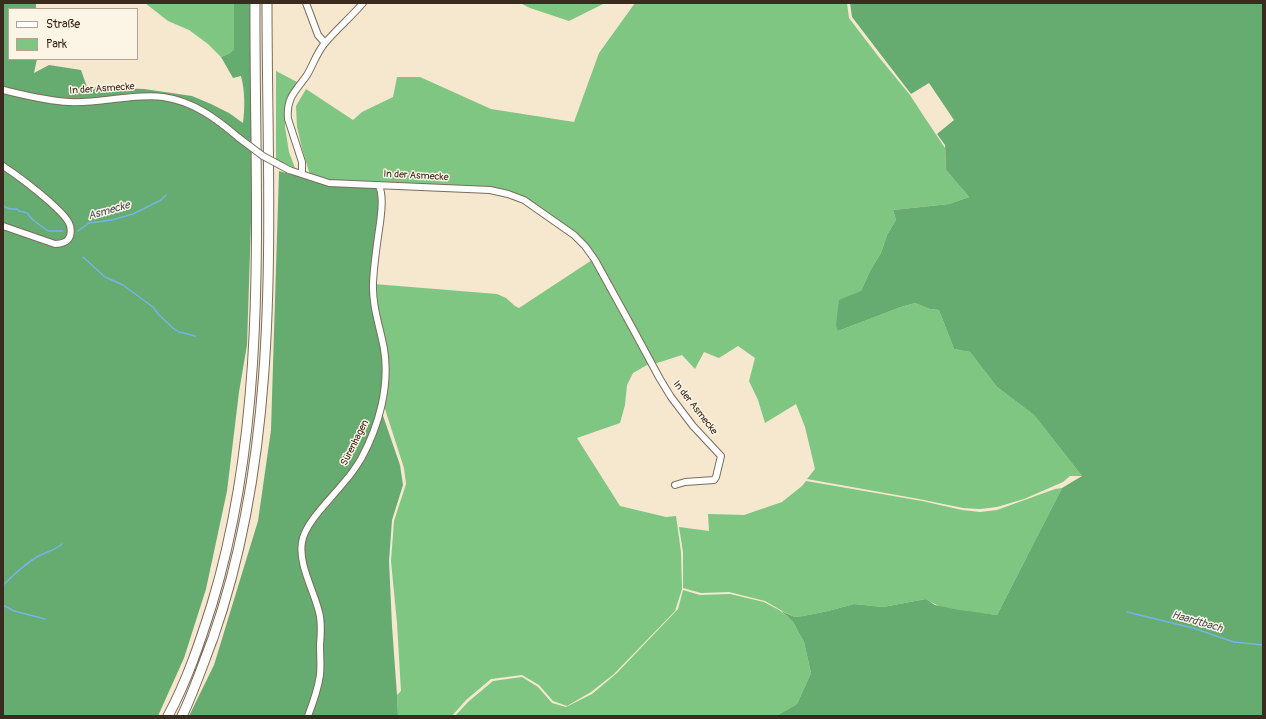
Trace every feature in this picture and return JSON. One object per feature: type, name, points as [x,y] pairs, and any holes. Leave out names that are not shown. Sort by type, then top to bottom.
[{"type":"highway","points":[[168,716],[203,632],[216,590],[231,534],[246,442],[255,317],[255,3]]},
{"type":"highway","points":[[182,716],[220,619],[233,574],[245,522],[256,459],[265,359],[267,291],[269,199],[267,3]]},
{"type":"street","points":[[306,3],[318,35],[325,43]]},
{"type":"street","points":[[302,174],[302,162],[288,119],[288,106],[292,95],[307,75],[325,43],[363,3]]},
{"type":"street","name":"In der Asmecke","points":[[3,90],[56,101],[69,102],[86,102],[142,96],[163,97],[181,101],[202,110],[219,121],[263,156],[289,170],[329,183],[490,190],[508,194],[524,200],[574,235],[595,260],[671,397],[693,426],[721,456],[716,478],[714,480],[685,482],[676,485]]},
{"type":"street","points":[[3,166],[30,185],[60,212],[68,223],[70,232],[66,241],[55,244],[3,226]]},
{"type":"street","name":"Sürenhagen","points":[[308,716],[316,693],[320,674],[321,627],[320,614],[304,566],[301,552],[302,543],[304,535],[312,522],[346,481],[360,460],[379,419],[385,380],[386,366],[384,349],[374,308],[373,297],[381,208],[381,192],[379,185]]},
{"type":"green space","points":[[3,3],[36,3],[36,8],[8,8],[8,60],[37,60],[34,73],[49,65],[81,70],[87,87],[144,89],[192,96],[229,113],[243,123],[244,100],[241,76],[233,78],[221,57],[230,53],[234,49],[234,3],[250,3],[253,160],[247,345],[239,392],[227,491],[206,589],[184,658],[158,716],[3,716]]},
{"type":"green space","points":[[145,3],[234,3],[234,49],[230,53],[221,57],[208,44],[189,30],[168,21]]},
{"type":"green space","points":[[520,3],[605,3],[569,21],[530,8]]},
{"type":"green space","points":[[635,3],[847,3],[849,18],[910,95],[945,148],[946,170],[969,197],[949,204],[893,210],[896,220],[887,235],[881,253],[838,331],[915,303],[930,309],[939,310],[954,349],[970,352],[997,387],[1034,415],[1082,476],[1070,476],[1063,482],[1024,499],[997,507],[980,509],[963,508],[807,479],[815,469],[805,427],[796,404],[765,423],[758,400],[749,381],[755,358],[738,346],[719,358],[704,352],[695,369],[682,355],[654,364],[586,245],[510,193],[329,180],[310,175],[297,127],[296,106],[306,89],[353,120],[362,112],[393,97],[397,77],[420,77],[491,109],[574,122],[599,53]]},
{"type":"green space","points":[[850,3],[1263,3],[1263,716],[776,716],[797,704],[811,673],[804,642],[793,622],[781,611],[795,617],[828,611],[854,604],[883,607],[926,599],[935,605],[997,615],[1062,488],[1082,476],[1034,415],[997,387],[970,352],[954,349],[939,310],[930,309],[915,303],[838,331],[836,325],[839,300],[861,291],[870,271],[881,253],[887,235],[896,220],[893,210],[949,204],[969,197],[946,170],[945,145],[937,134],[954,120],[929,83],[911,94],[852,17]]},
{"type":"green space","points":[[276,71],[297,82],[286,100],[285,127],[289,152],[295,168],[276,160]]},
{"type":"green space","points":[[279,171],[329,185],[376,187],[380,207],[371,284],[385,366],[380,407],[400,465],[403,485],[392,520],[389,561],[398,716],[189,716],[214,665],[258,521],[271,430]]},
{"type":"green space","points":[[592,260],[651,366],[647,365],[633,373],[627,385],[625,405],[620,423],[577,438],[620,506],[666,517],[676,516],[681,552],[682,589],[675,611],[614,674],[591,692],[567,706],[553,701],[539,685],[522,675],[491,679],[466,700],[452,716],[398,716],[397,695],[401,691],[397,623],[391,561],[394,521],[406,484],[404,468],[384,406],[374,284],[497,294],[506,298],[519,308]]},
{"type":"green space","points":[[806,481],[980,512],[997,510],[1055,489],[1062,488],[997,615],[942,607],[926,599],[883,607],[854,604],[828,611],[795,617],[765,601],[729,592],[701,593],[683,588],[683,552],[679,527],[709,531],[708,514],[744,515],[782,502]]},
{"type":"green space","points":[[683,590],[700,595],[730,594],[764,602],[779,610],[793,622],[804,642],[811,673],[797,704],[776,716],[455,716],[468,702],[493,681],[522,677],[538,687],[552,703],[566,707],[592,694],[617,673],[678,609]]},
{"type":"waterway","name":"Asmecke","points":[[78,231],[89,223],[112,220],[133,214],[161,200],[166,195]]},
{"type":"waterway","name":"Asmecke","points":[[3,206],[27,213],[33,220],[48,231],[63,231]]},
{"type":"waterway","points":[[83,257],[105,277],[123,285],[153,307],[158,314],[173,328],[179,332],[195,336]]},
{"type":"waterway","points":[[3,585],[28,563],[62,544]]},
{"type":"waterway","points":[[3,605],[14,611],[45,619]]},
{"type":"waterway","name":"Haardtbach","points":[[1127,612],[1193,628],[1234,642],[1263,645]]}]
